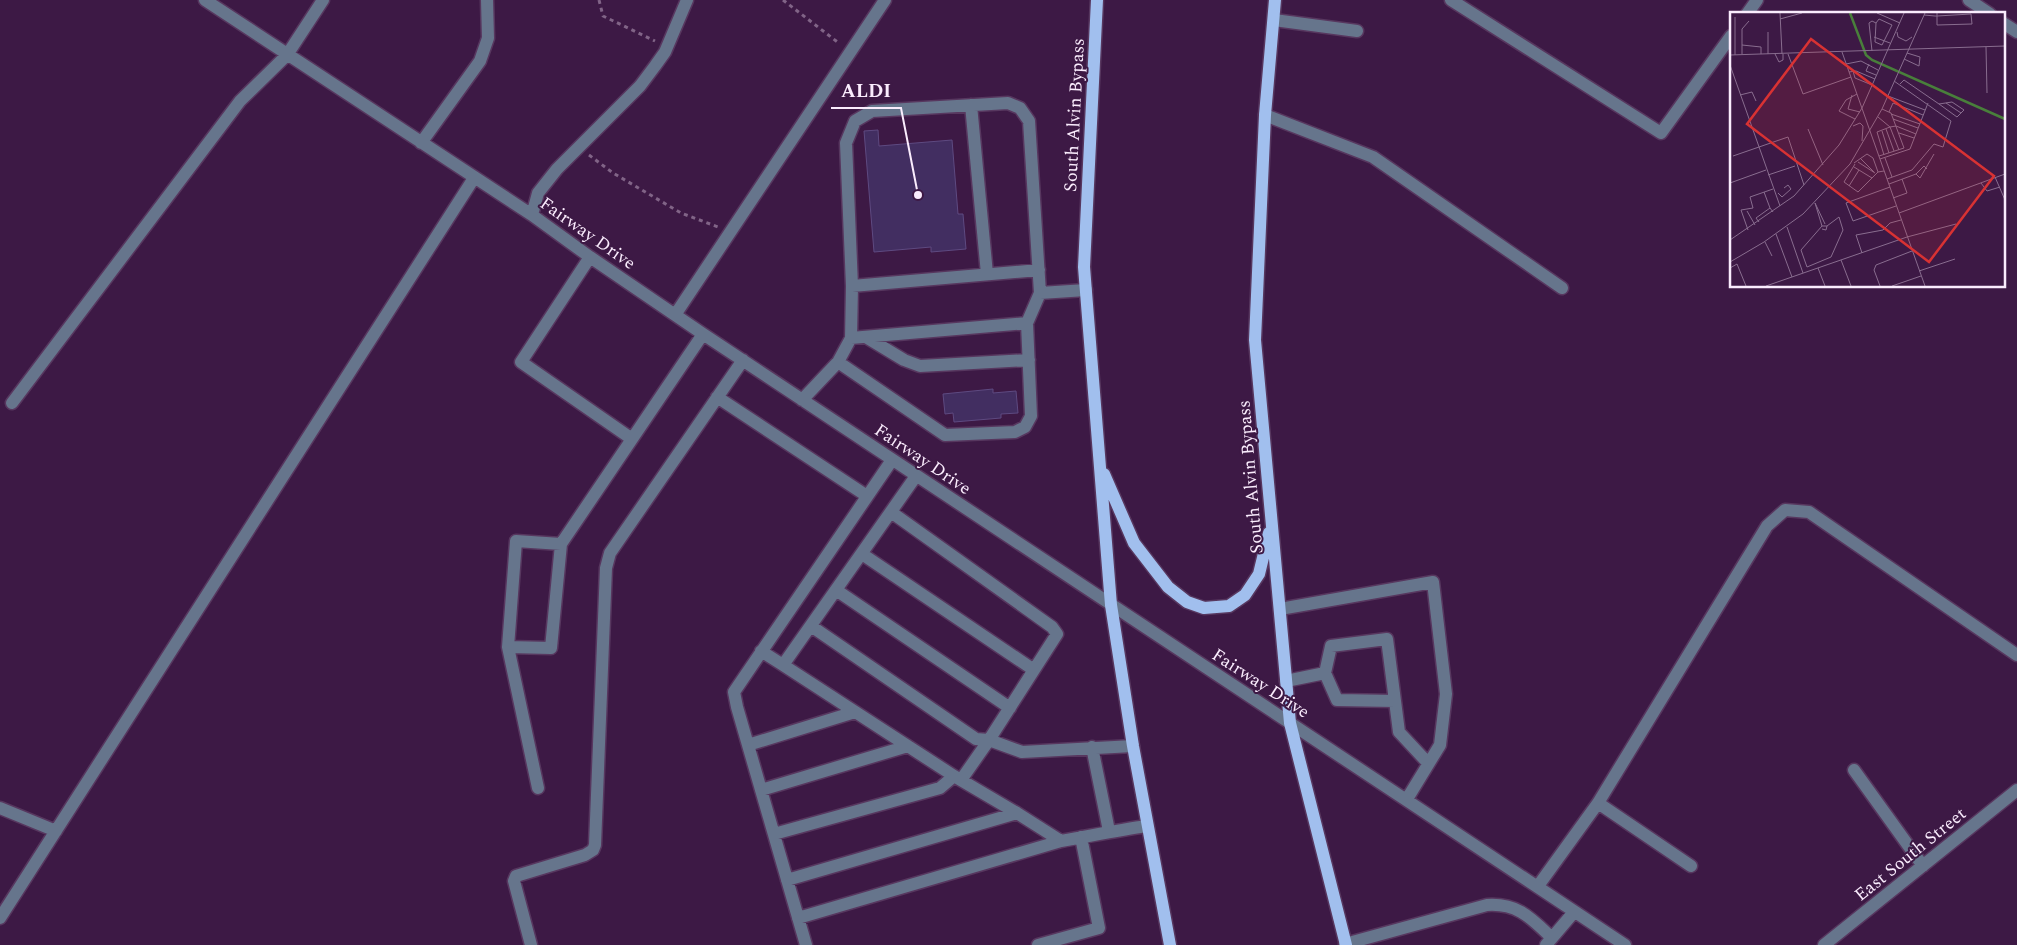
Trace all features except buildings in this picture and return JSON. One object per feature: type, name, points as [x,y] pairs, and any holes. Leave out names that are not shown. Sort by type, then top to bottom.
[{"type":"main road","name":"South Alvin Bypass","points":[[1097,0],[1084,267],[1111,604],[1133,746],[1170,945]]},
{"type":"main road","name":"South Alvin Bypass","points":[[1275,0],[1265,115],[1255,340],[1290,723],[1346,944]]},
{"type":"main road","points":[[1100,464],[1134,543],[1168,587],[1187,602],[1195,605],[1204,608],[1229,606],[1245,595],[1259,574],[1272,523]]},
{"type":"street","name":"Fairway Drive","points":[[204,0],[532,215],[703,334],[1625,945]]},
{"type":"street","points":[[12,403],[240,101],[287,55],[323,0]]},
{"type":"street","points":[[421,144],[480,62],[488,38],[487,0]]},
{"type":"street","points":[[532,215],[538,193],[557,169],[640,86],[667,47],[686,0]]},
{"type":"street","points":[[675,315],[885,0]]},
{"type":"street","points":[[1451,0],[1660,133],[1730,37]]},
{"type":"street","points":[[1748,12],[1757,0]]},
{"type":"street","points":[[1969,0],[1987,12]]},
{"type":"street","points":[[1274,20],[1357,31]]},
{"type":"street","points":[[2004,23],[2017,32]]},
{"type":"street","points":[[802,400],[838,362],[851,338],[852,286],[846,142],[855,121],[872,111],[1008,103],[1020,108],[1029,121],[1040,293],[1027,323],[1031,416],[1025,427],[1014,432],[945,435],[838,362]]},
{"type":"street","points":[[971,105],[987,274]]},
{"type":"street","points":[[1265,115],[1373,157],[1562,288]]},
{"type":"street","points":[[0,918],[474,178]]},
{"type":"street","points":[[590,257],[521,362],[632,439]]},
{"type":"street","points":[[852,286],[1039,270]]},
{"type":"street","points":[[1040,293],[1086,290]]},
{"type":"street","points":[[851,338],[1027,323]]},
{"type":"street","points":[[508,647],[551,648],[561,544],[703,334]]},
{"type":"street","points":[[866,337],[904,360],[920,366],[1029,360]]},
{"type":"street","points":[[530,945],[514,881],[516,876],[585,855],[593,850],[595,845],[606,568],[610,553],[742,360]]},
{"type":"street","points":[[717,397],[867,496]]},
{"type":"street","points":[[806,945],[734,692],[892,460]]},
{"type":"street","points":[[783,665],[916,476]]},
{"type":"street","points":[[1538,886],[1598,803],[1767,526],[1785,510],[1809,512],[2017,655]]},
{"type":"street","points":[[774,834],[940,788],[958,778],[989,740],[1058,634],[1052,627],[891,512]]},
{"type":"street","points":[[538,788],[508,647],[516,541],[561,544]]},
{"type":"street","points":[[862,554],[1034,670]]},
{"type":"street","points":[[1280,609],[1433,582],[1446,694],[1440,745],[1407,799]]},
{"type":"street","points":[[836,590],[1010,708]]},
{"type":"street","points":[[811,626],[976,739],[989,740],[1022,752],[1133,746]]},
{"type":"street","points":[[1395,701],[1337,700],[1325,673],[1331,646],[1387,639],[1400,732],[1428,763]]},
{"type":"street","points":[[761,651],[958,778],[1061,841]]},
{"type":"street","points":[[1286,682],[1325,673]]},
{"type":"street","points":[[748,745],[855,712]]},
{"type":"street","points":[[761,790],[908,746]]},
{"type":"street","points":[[1092,747],[1109,831]]},
{"type":"street","points":[[1854,770],[1923,866]]},
{"type":"street","name":"East South Street","points":[[1824,945],[2017,790]]},
{"type":"street","points":[[1598,803],[1691,866]]},
{"type":"street","points":[[0,808],[56,831]]},
{"type":"street","points":[[787,880],[1017,813]]},
{"type":"street","points":[[798,918],[1061,841],[1109,831],[1147,826]]},
{"type":"street","points":[[1038,945],[1099,928],[1081,837]]},
{"type":"street","points":[[1346,944],[1386,939],[1487,905],[1502,904],[1525,912],[1549,942],[1574,912]]},
{"type":"path","points":[[599,0],[603,16],[667,47]]},
{"type":"path","points":[[783,0],[850,52]]},
{"type":"path","points":[[579,148],[613,173],[681,213],[730,232]]},
{"type":"place","name":"ALDI","points":[[918,195]]}]
